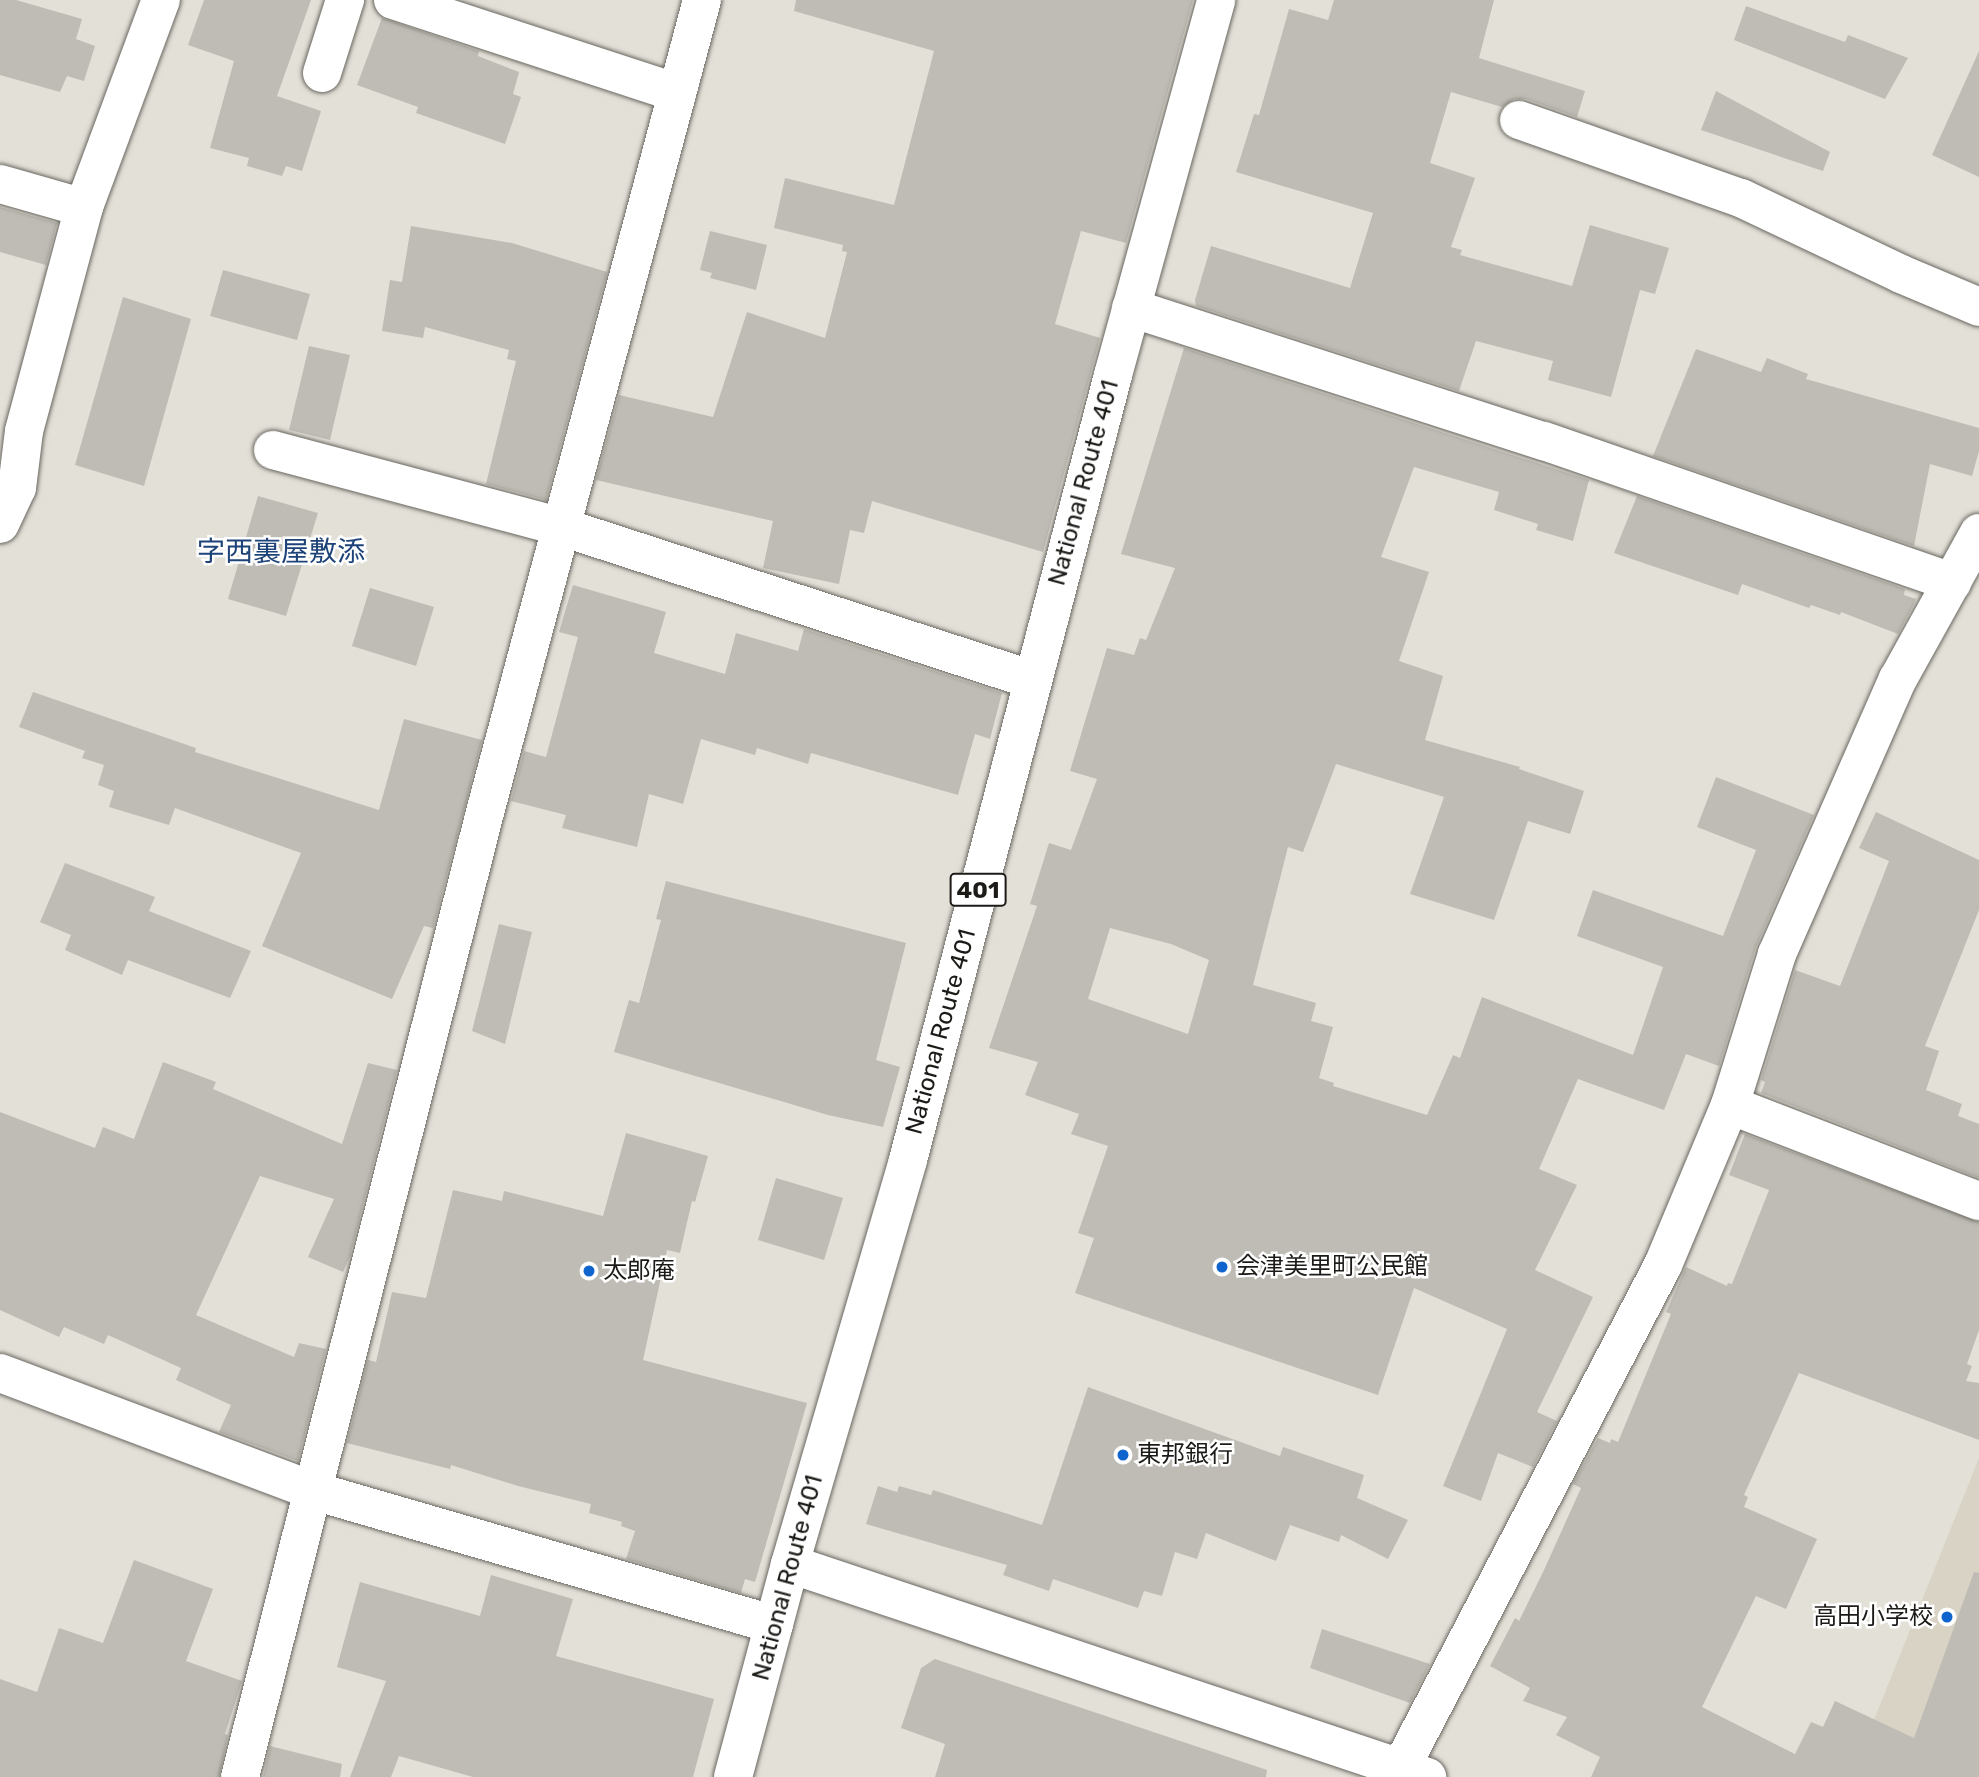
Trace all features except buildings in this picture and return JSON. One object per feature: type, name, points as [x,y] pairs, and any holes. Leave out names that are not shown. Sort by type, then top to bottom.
[{"type":"main road","points":[[0,524],[17,488],[24,431],[84,208],[161,0]]},
{"type":"main road","points":[[323,73],[345,0]]},
{"type":"main road","points":[[393,0],[677,93]]},
{"type":"main road","points":[[240,1777],[484,816],[702,0]]},
{"type":"main road","name":"National Route 401","points":[[733,1777],[790,1564],[908,1160],[1032,680],[1216,0]]},
{"type":"main road","points":[[1519,120],[1741,198],[1901,274],[1979,307]]},
{"type":"main road","points":[[0,184],[84,208]]},
{"type":"main road","points":[[1131,308],[1544,441],[1952,582]]},
{"type":"main road","points":[[273,450],[562,527],[1032,680]]},
{"type":"main road","points":[[790,1564],[1408,1774],[1662,1265],[1730,1105],[1777,954],[1898,679],[1979,533]]},
{"type":"main road","points":[[1730,1105],[1979,1201]]},
{"type":"main road","points":[[0,1373],[314,1491],[774,1625]]},
{"type":"shaded area","name":"高田小学校","points":[[1979,1458],[1979,1777],[1851,1777]]},
{"type":"place","name":"会津美里町公民館","points":[[1222,1267]]},
{"type":"place","name":"太郎庵","points":[[589,1271]]},
{"type":"place","name":"東邦銀行","points":[[1123,1455]]},
{"type":"place","name":"高田小学校","points":[[1947,1617]]},
{"type":"district","name":"字西裏屋敷添","points":[[281,552]]}]
